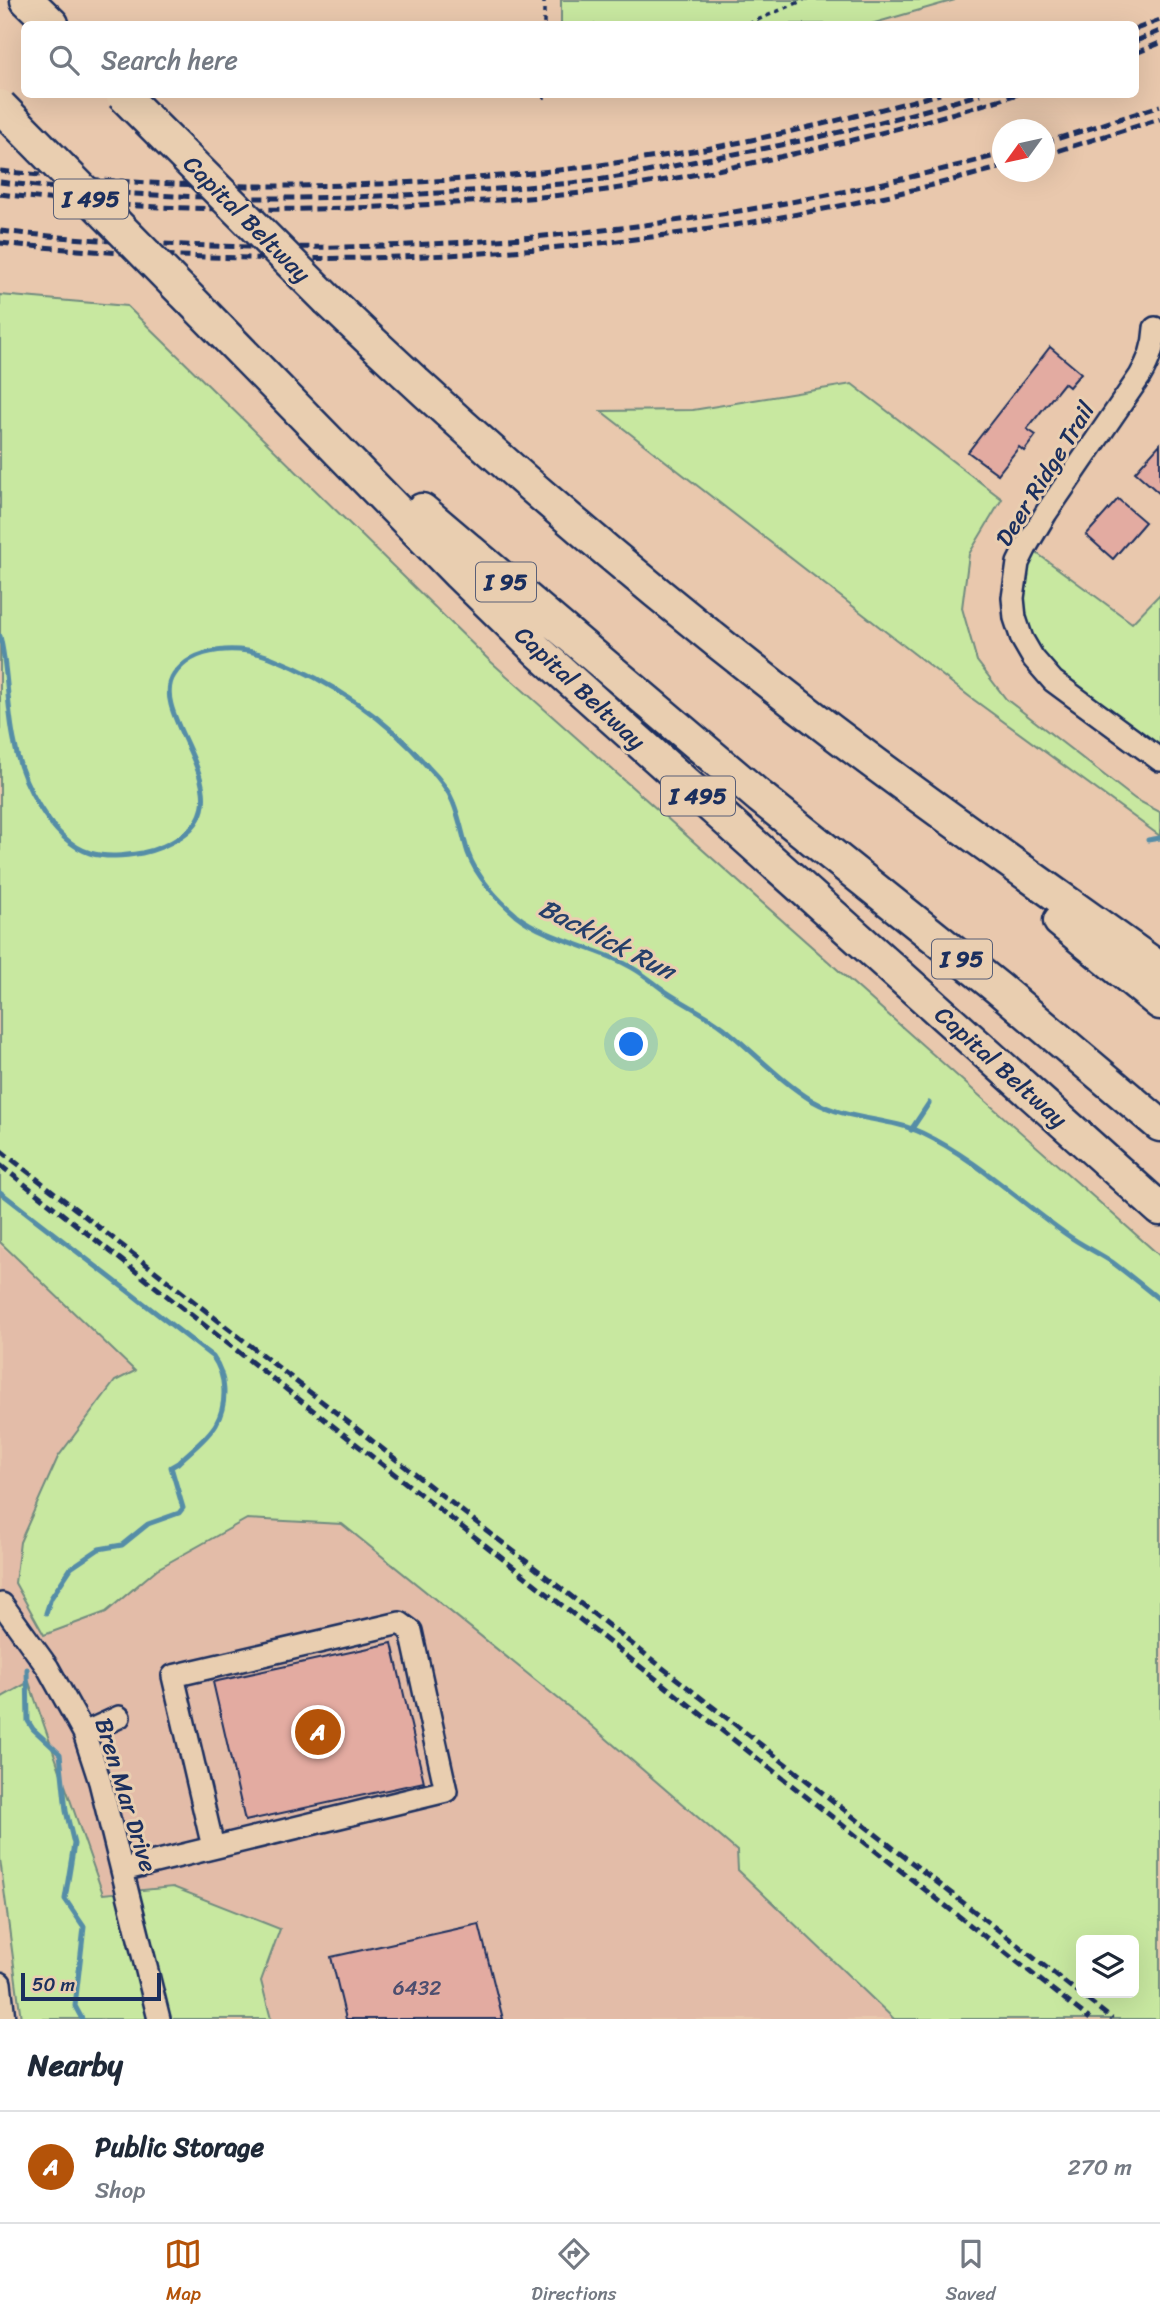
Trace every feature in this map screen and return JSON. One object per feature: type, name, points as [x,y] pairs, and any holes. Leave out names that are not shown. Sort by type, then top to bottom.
[{"type":"highway","points":[[27,0],[49,21]]},
{"type":"highway","name":"Capital Beltway","points":[[126,98],[329,301],[464,428],[540,495],[830,730],[1160,969]]},
{"type":"highway","name":"Capital Beltway","points":[[0,106],[459,574],[538,651],[1160,1209]]},
{"type":"highway","name":"I 95","points":[[253,364],[761,797],[998,988],[1160,1125]]},
{"type":"highway","points":[[830,730],[1160,1003]]},
{"type":"highway","points":[[761,797],[1160,1103]]},
{"type":"street","name":"Deer Ridge Trail","points":[[1155,328],[1150,358],[1140,376],[1027,545],[1018,563],[1013,597],[1015,618],[1033,659],[1053,681],[1160,760]]},
{"type":"street","name":"Bren Mar Drive","points":[[2,1604],[48,1668],[85,1733],[159,2019]]},
{"type":"street","points":[[122,1870],[446,1791],[411,1631],[400,1623],[173,1676],[213,1847]]},
{"type":"street","points":[[85,1733],[119,1717]]},
{"type":"street","points":[[0,1983],[4,2019]]},
{"type":"path","points":[[544,0],[544,21]]},
{"type":"path","points":[[755,21],[804,0]]},
{"type":"shaded area","points":[[0,1246],[982,2019],[32,2019],[0,1776]]},
{"type":"green space","points":[[561,0],[955,0],[882,21],[561,21]]},
{"type":"green space","points":[[0,295],[127,306],[489,660],[1160,1256],[1160,2019],[894,2019],[738,1870],[737,1851],[586,1721],[342,1524],[247,1519],[157,1569],[106,1612],[44,1635],[15,1583],[20,1542],[58,1457],[115,1381],[135,1371],[0,1242]]},
{"type":"green space","points":[[852,384],[1002,499],[969,554],[962,608],[977,661],[1006,699],[1135,799],[1160,812],[1160,836],[970,697],[601,411],[693,410]]},
{"type":"green space","points":[[1023,543],[1132,623],[1160,594],[1160,763],[1019,648]]},
{"type":"green space","points":[[29,1682],[103,1894],[173,1887],[280,1929],[261,1981],[271,2019],[21,2019],[0,1859],[0,1698]]},
{"type":"building","points":[[1050,347],[1081,373],[1069,387],[1064,383],[1027,429],[1036,435],[1024,451],[1019,447],[998,474],[968,452]]},
{"type":"building","points":[[1160,444],[1160,494],[1135,472]]},
{"type":"building","points":[[1118,499],[1145,522],[1113,559],[1086,535]]},
{"type":"building","points":[[392,1643],[424,1782],[245,1821],[213,1682]]},
{"type":"building","points":[[479,1924],[503,2019],[346,2019],[331,1957]]},
{"type":"waterway","name":"Backlick Run","points":[[0,636],[17,756],[39,806],[50,822],[75,846],[96,855],[122,856],[152,850],[182,836],[199,819],[204,799],[192,754],[173,711],[169,691],[174,675],[183,665],[205,653],[232,650],[270,657],[336,689],[376,717],[412,749],[448,792],[476,870],[495,895],[516,915],[543,931],[606,955],[636,970],[724,1028],[813,1101],[854,1116],[909,1128],[941,1143],[978,1167],[1072,1238],[1112,1262],[1160,1300]]},
{"type":"waterway","points":[[1148,840],[1160,838]]},
{"type":"waterway","points":[[911,1130],[929,1103]]},
{"type":"waterway","points":[[0,1192],[213,1357],[221,1372],[224,1389],[220,1416],[216,1424],[203,1440],[171,1467],[183,1508],[179,1513],[148,1524],[122,1545],[99,1549],[71,1568],[51,1598],[46,1613]]},
{"type":"waterway","points":[[27,1669],[28,1721],[60,1754],[66,1811],[74,1844],[65,1899],[84,1927],[75,2006],[82,2019]]},
{"type":"railway","points":[[1139,28],[1160,20]]},
{"type":"railway","points":[[1139,40],[1160,31]]},
{"type":"railway","points":[[1139,52],[1160,43]]},
{"type":"railway","points":[[0,171],[86,179],[258,186],[344,185],[516,175],[602,165],[751,140],[924,98]]},
{"type":"railway","points":[[0,182],[113,193],[284,198],[398,195],[540,186],[634,174],[776,146],[878,123],[966,98]]},
{"type":"railway","points":[[0,194],[113,204],[227,209],[397,206],[563,195],[627,187],[775,158],[872,135],[1004,98]]},
{"type":"railway","points":[[1055,139],[1160,106]]},
{"type":"railway","points":[[1055,152],[1160,119]]},
{"type":"railway","points":[[0,231],[126,242],[252,247],[379,246],[505,239],[630,227],[755,208],[879,184],[992,156]]},
{"type":"railway","points":[[0,243],[126,253],[252,258],[379,258],[505,251],[630,240],[755,222],[879,198],[992,170]]},
{"type":"railway","points":[[0,1150],[1112,2019]]},
{"type":"railway","points":[[0,1165],[1090,2019]]},
{"type":"place","name":"Public Storage","points":[[318,1732]]}]
